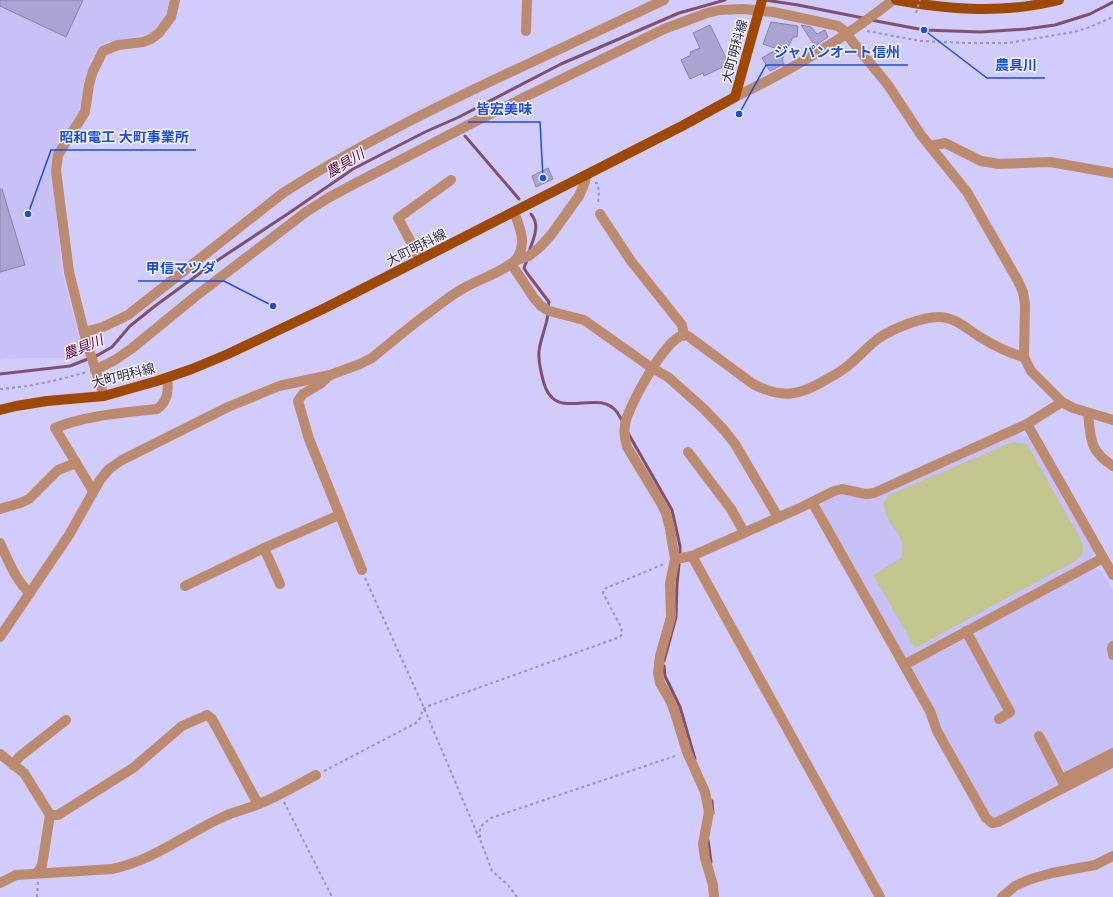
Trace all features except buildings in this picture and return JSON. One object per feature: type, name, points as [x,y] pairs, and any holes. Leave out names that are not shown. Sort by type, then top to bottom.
[{"type":"main road","points":[[896,0],[944,8],[983,10],[1008,9],[1058,0]]},
{"type":"main road","name":"大町明科線","points":[[0,410],[47,401],[104,396],[167,378],[228,354],[325,308],[514,212],[588,179],[735,97],[760,6]]},
{"type":"street","points":[[104,396],[85,336],[69,272],[56,161],[61,150],[85,112],[91,78],[98,60],[104,51],[118,45],[143,42],[155,36],[166,26],[172,17],[175,0]]},
{"type":"street","points":[[526,31],[527,0]]},
{"type":"street","points":[[85,336],[128,314],[283,193],[353,151],[485,83],[664,0]]},
{"type":"street","points":[[735,97],[787,71],[852,30],[893,0]]},
{"type":"street","points":[[95,368],[115,360],[131,349],[196,296],[306,212],[356,183],[480,119],[664,29],[701,15],[720,10],[744,9],[760,6],[773,12],[852,30],[930,146],[967,192],[1018,281],[1025,305],[1024,357],[1031,371],[1062,402],[1088,413],[1113,420]]},
{"type":"street","points":[[930,146],[945,144],[981,161],[999,164],[1050,162],[1113,173]]},
{"type":"street","points":[[0,637],[69,535],[93,491],[109,469],[122,460],[194,424],[279,386],[330,375],[372,358],[448,298],[514,262],[529,256],[540,247],[551,235],[579,196],[585,182],[588,179]]},
{"type":"street","points":[[420,259],[398,218],[452,180]]},
{"type":"street","points":[[514,212],[522,232],[523,240],[522,249],[514,262]]},
{"type":"street","points":[[600,214],[631,261],[682,325],[684,335]]},
{"type":"street","points":[[514,262],[534,298],[541,306],[549,311],[584,320],[652,368],[668,377],[704,409],[735,444],[778,517]]},
{"type":"street","points":[[714,897],[713,885],[705,858],[703,844],[709,812],[705,792],[687,752],[671,702],[660,683],[658,673],[660,656],[671,617],[670,584],[674,559],[672,540],[666,513],[627,447],[624,438],[627,417],[652,368],[673,342],[680,336],[684,335],[688,336],[753,384],[765,390],[780,394],[800,393],[814,387],[849,365],[880,338],[912,322],[928,317],[942,317],[954,320],[990,343],[1024,357]]},
{"type":"street","points":[[330,375],[320,384],[303,394],[298,401],[309,439],[362,570]]},
{"type":"street","points":[[93,491],[55,428],[94,417],[157,409],[164,404],[167,395],[167,378]]},
{"type":"street","points":[[674,559],[692,556],[812,502],[834,490],[842,489],[866,494],[874,493],[1027,424],[1062,402]]},
{"type":"street","points":[[1088,413],[1092,445],[1096,452],[1113,466]]},
{"type":"street","points":[[1027,424],[1112,573]]},
{"type":"street","points":[[688,452],[730,509],[744,532]]},
{"type":"street","points":[[0,509],[20,504],[29,499],[58,470],[76,463]]},
{"type":"street","points":[[812,502],[930,711],[937,731],[986,818],[992,823],[998,822],[1113,753]]},
{"type":"street","points":[[185,586],[264,548],[339,515]]},
{"type":"street","points":[[0,543],[10,564],[25,589],[30,593]]},
{"type":"street","points":[[264,548],[280,584]]},
{"type":"street","points":[[692,556],[880,897]]},
{"type":"street","points":[[904,665],[1103,558]]},
{"type":"street","points":[[966,631],[1010,712],[999,719]]},
{"type":"street","points":[[1113,646],[1113,655]]},
{"type":"street","points":[[50,815],[58,814],[133,768],[182,726],[207,715],[212,719],[258,804]]},
{"type":"street","points":[[13,765],[19,757],[66,720]]},
{"type":"street","points":[[1039,736],[1064,783]]},
{"type":"street","points":[[0,754],[24,773],[50,815],[42,865],[38,872]]},
{"type":"street","points":[[1064,783],[1113,762]]},
{"type":"street","points":[[0,883],[16,874],[112,869],[146,859],[225,816],[258,804],[316,775]]},
{"type":"street","points":[[1002,897],[1015,886],[1031,879],[1052,873],[1094,865],[1113,856]]},
{"type":"path","points":[[916,13],[920,0]]},
{"type":"path","points":[[852,30],[921,41],[1009,43],[1074,32],[1113,17]]},
{"type":"path","points":[[588,179],[597,183],[599,191],[598,208],[600,214]]},
{"type":"path","points":[[0,389],[48,382],[95,368]]},
{"type":"path","points":[[316,775],[416,723],[420,720],[421,712],[424,708],[620,637],[622,634],[621,628],[602,593],[604,589],[674,559]]},
{"type":"path","points":[[362,570],[424,708],[480,839],[492,871],[517,897]]},
{"type":"path","points":[[480,839],[480,827],[491,818],[687,752]]},
{"type":"path","points":[[280,794],[332,897]]},
{"type":"shaded area","points":[[0,0],[171,0],[163,22],[151,34],[107,42],[100,47],[91,59],[83,99],[77,116],[52,157],[62,271],[81,345],[78,353],[72,358],[23,358],[0,360]]},
{"type":"shaded area","points":[[1016,434],[1032,438],[1095,551],[1091,559],[1096,569],[1101,570],[1113,591],[1113,756],[997,820],[990,816],[820,511],[822,503],[838,494],[881,494]]},
{"type":"green space","points":[[1012,442],[1027,444],[1080,538],[1083,546],[1082,554],[1079,559],[915,648],[873,575],[901,558],[902,543],[898,533],[891,524],[885,512],[884,502],[889,495]]},
{"type":"waterway","name":"農具川","points":[[0,374],[70,366],[98,355],[112,347],[130,326],[155,306],[218,260],[353,169],[425,132],[459,117],[561,64],[679,13],[725,0]]},
{"type":"waterway","name":"農具川","points":[[765,0],[863,18]]},
{"type":"waterway","name":"農具川","points":[[871,20],[924,30],[981,32],[1026,29],[1055,25],[1090,14],[1113,2]]},
{"type":"waterway","points":[[465,136],[519,199]]},
{"type":"waterway","points":[[529,252],[536,228],[531,214]]},
{"type":"waterway","points":[[527,260],[524,268],[549,302],[548,308]]},
{"type":"waterway","points":[[548,313],[539,355],[543,380],[548,394],[556,401],[566,403],[576,404],[598,402],[608,405],[617,412],[623,422]]},
{"type":"waterway","points":[[628,433],[672,510],[680,546],[680,556]]},
{"type":"waterway","points":[[664,661],[676,617],[679,564]]},
{"type":"waterway","points":[[664,666],[665,676],[680,707],[695,759]]},
{"type":"waterway","points":[[712,801],[713,813]]},
{"type":"waterway","points":[[708,840],[711,862]]},
{"type":"place","name":"農具川","points":[[924,30]]},
{"type":"place","name":"ジャパンオート信州","points":[[739,114]]},
{"type":"place","name":"皆宏美味","points":[[543,178]]},
{"type":"place","name":"昭和電工 大町事業所","points":[[28,214]]},
{"type":"place","name":"甲信マツダ","points":[[273,306]]}]
